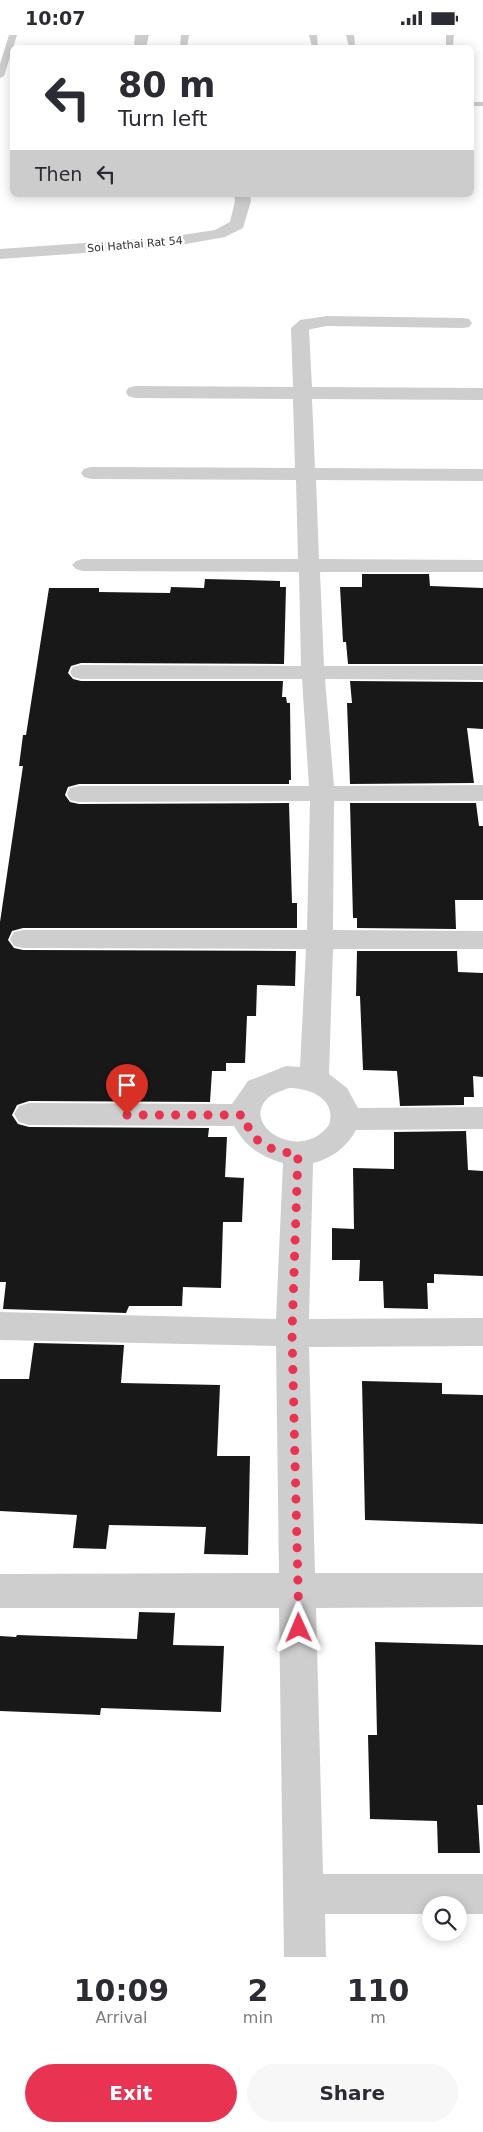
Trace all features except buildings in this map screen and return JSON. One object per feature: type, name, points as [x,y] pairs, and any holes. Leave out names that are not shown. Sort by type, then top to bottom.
[{"type":"street","name":"Soi Hathai Rat 54","points":[[0,254],[170,242],[219,234],[237,225],[242,197]]},
{"type":"street","points":[[314,1080],[320,941],[322,794],[313,672],[300,328],[306,323],[327,321],[463,323]]},
{"type":"street","points":[[135,392],[483,394]]},
{"type":"street","points":[[91,473],[483,475]]},
{"type":"street","points":[[83,565],[483,566]]},
{"type":"street","points":[[82,673],[483,673]]},
{"type":"street","points":[[79,794],[483,793]]},
{"type":"street","points":[[23,939],[483,940]]},
{"type":"street","points":[[286,1077],[300,1077],[314,1080],[334,1092],[341,1100],[346,1119],[341,1132],[330,1143],[315,1151],[298,1154],[282,1152],[267,1147],[255,1138],[247,1127],[244,1115],[246,1104],[261,1087],[286,1077]]},
{"type":"street","points":[[29,1114],[244,1115]]},
{"type":"street","points":[[346,1119],[483,1118]]},
{"type":"street","points":[[298,1154],[292,1333],[305,1957]]},
{"type":"street","points":[[0,1327],[292,1333],[483,1332]]},
{"type":"street","points":[[0,1591],[483,1590]]},
{"type":"street","points":[[303,1894],[483,1894]]},
{"type":"lane","points":[[0,76],[13,35]]},
{"type":"route","points":[[127,1115],[244,1115],[247,1127],[255,1138],[267,1147],[282,1152],[298,1154],[292,1333],[299,1628]]}]
